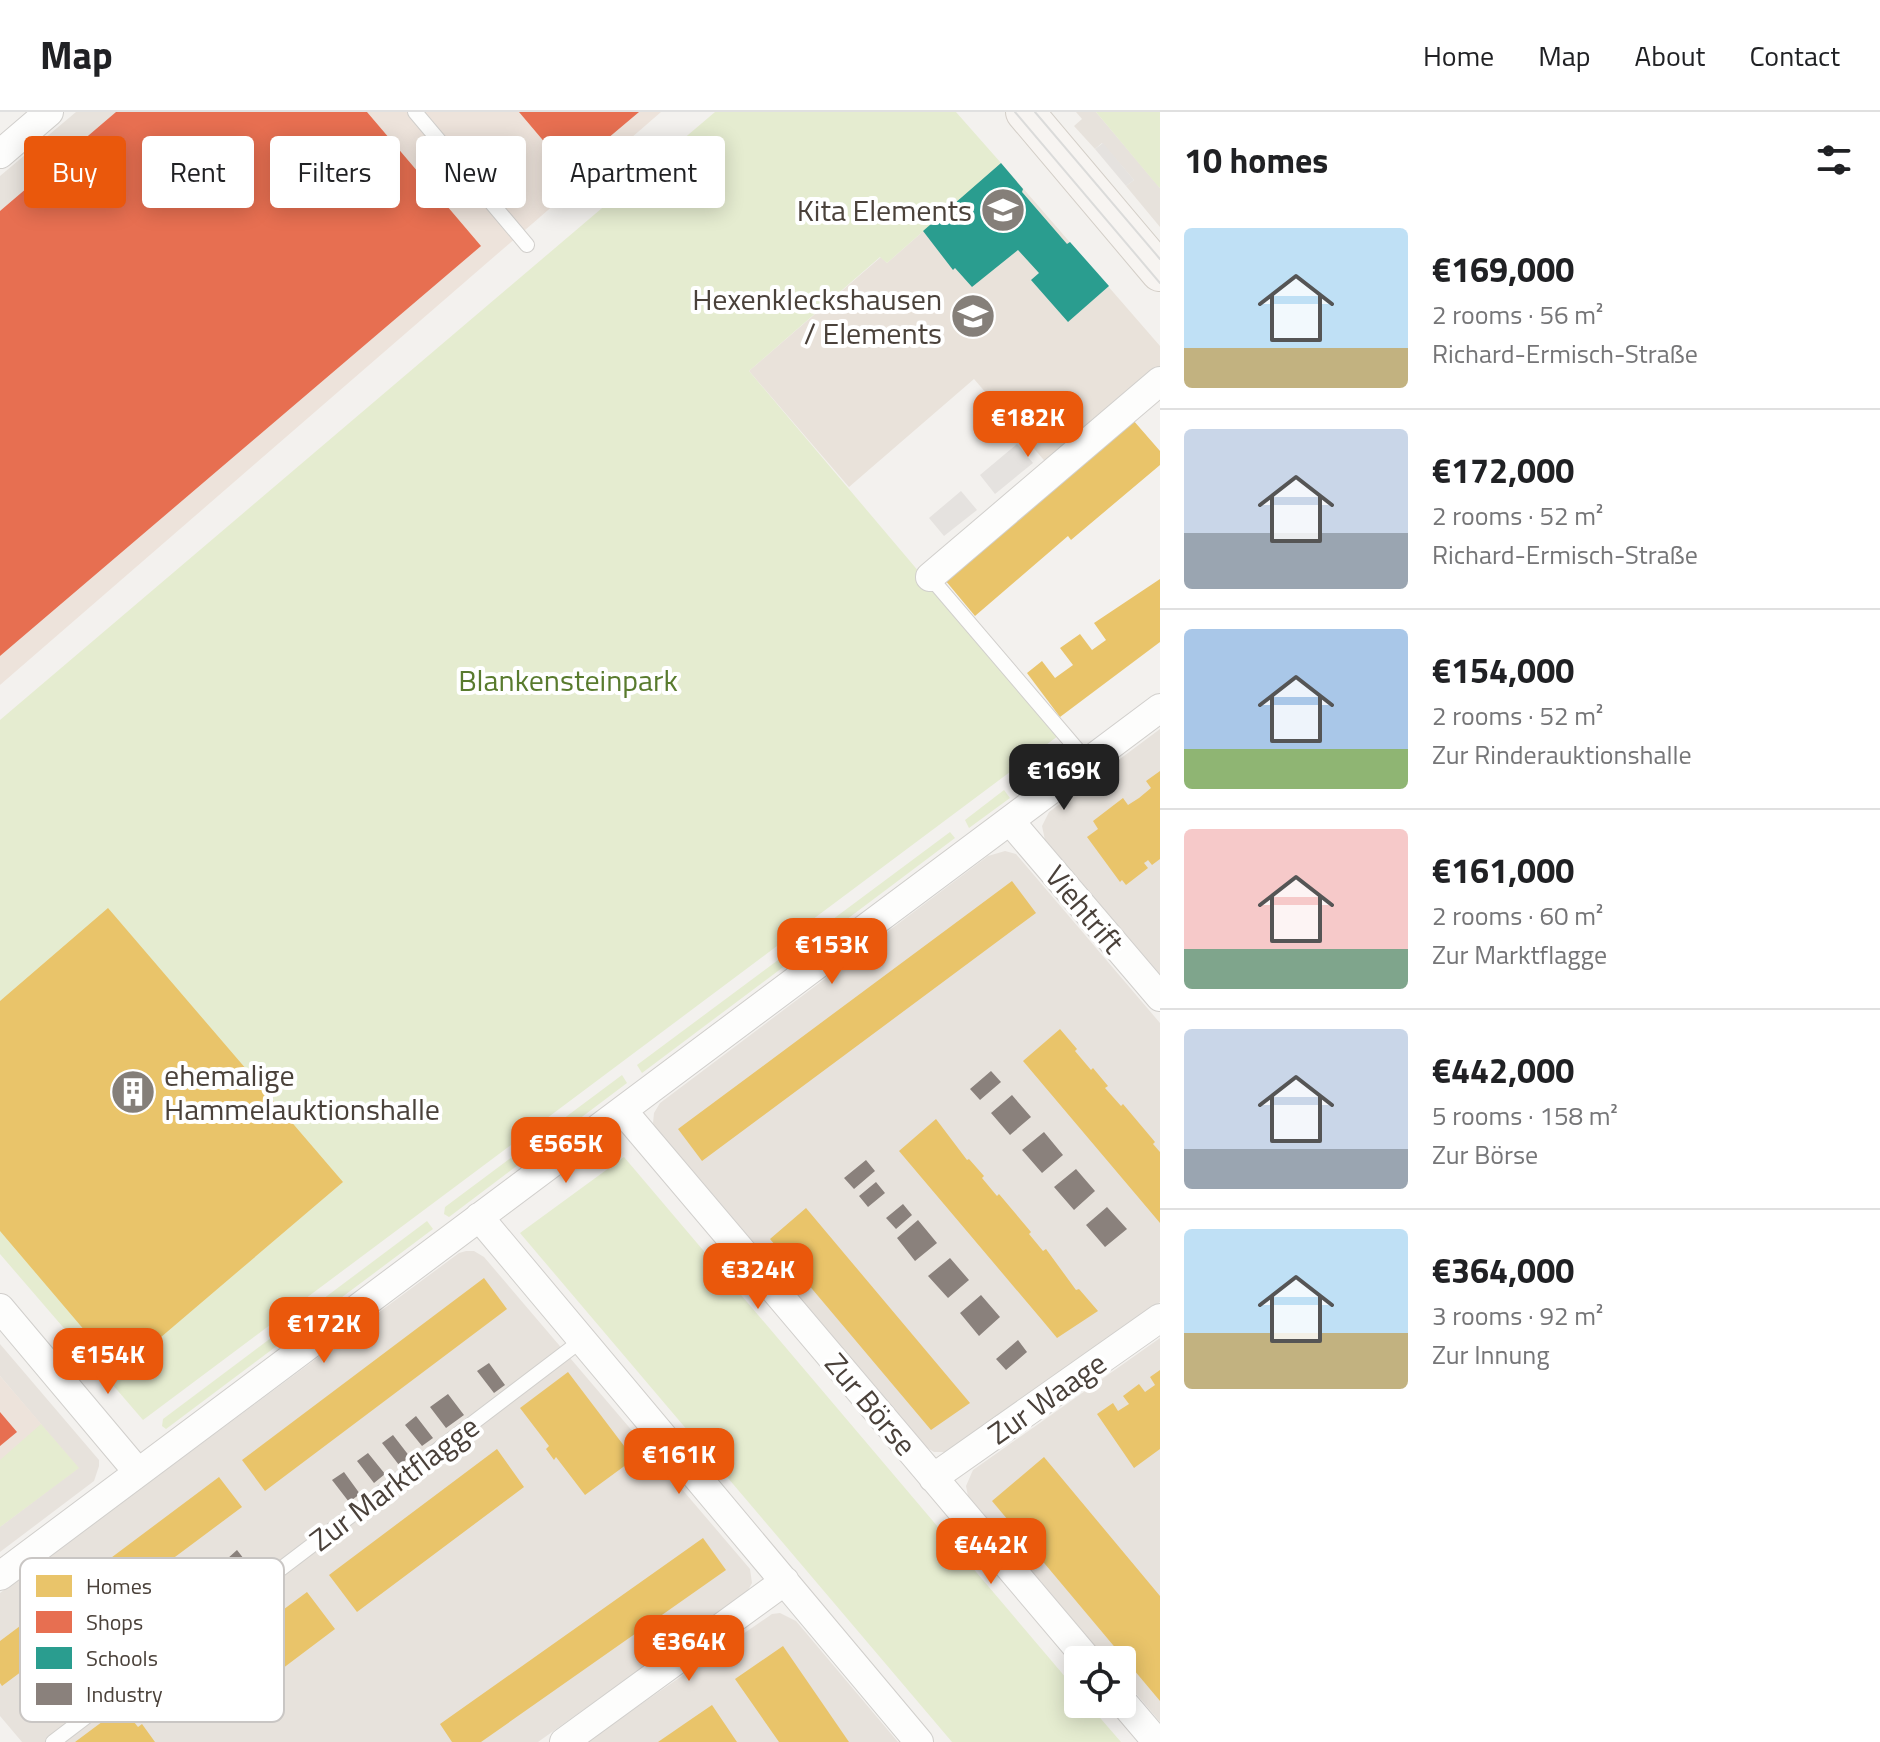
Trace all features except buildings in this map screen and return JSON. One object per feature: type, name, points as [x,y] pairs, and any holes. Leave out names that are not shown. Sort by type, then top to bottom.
[{"type":"street","points":[[0,154],[49,112]]},
{"type":"street","points":[[1025,112],[1160,272]]},
{"type":"street","points":[[930,577],[1160,381]]},
{"type":"street","points":[[23,1558],[1160,708]]},
{"type":"street","name":"Viehtrift","points":[[1010,821],[1160,997]]},
{"type":"street","name":"Zur Börse","points":[[623,1111],[1076,1646]]},
{"type":"street","points":[[479,1217],[919,1742]]},
{"type":"street","points":[[0,1308],[137,1471]]},
{"type":"street","name":"Zur Waage","points":[[933,1478],[1160,1318]]},
{"type":"street","points":[[0,1576],[20,1561]]},
{"type":"street","points":[[564,1742],[785,1581]]},
{"type":"street","points":[[1136,1717],[1157,1742]]},
{"type":"lane","points":[[415,112],[527,245]]},
{"type":"lane","points":[[930,577],[1088,762]]},
{"type":"lane","name":"Zur Marktflagge","points":[[284,1566],[582,1340]]},
{"type":"lane","name":"Zur Marktflagge","points":[[53,1742],[79,1722]]},
{"type":"shaded area","points":[[76,112],[122,112],[94,136],[48,136]]},
{"type":"shaded area","points":[[122,112],[661,112],[633,136],[542,136],[542,208],[550,208],[0,685],[0,216],[24,196],[24,208],[126,208],[126,136],[94,136]]},
{"type":"shaded area","points":[[1076,112],[1096,112],[1160,188],[1160,227],[1126,186],[1134,180],[1102,143],[1095,149],[1074,126],[1082,119]]},
{"type":"shaded area","points":[[1103,143],[1134,180],[1126,186],[1095,149]]},
{"type":"shaded area","points":[[24,156],[24,196],[0,216],[0,176]]},
{"type":"shaded area","name":"Hexenkleckshausen / Elements","points":[[1001,163],[1160,346],[1160,369],[1049,466],[974,379],[849,487],[749,371],[881,257],[887,263]]},
{"type":"shaded area","points":[[1017,444],[1033,463],[995,494],[980,475]]},
{"type":"shaded area","points":[[961,491],[977,510],[944,536],[929,518]]},
{"type":"shaded area","points":[[1160,729],[1160,976],[1045,840],[1042,826],[1049,812]]},
{"type":"shaded area","points":[[1005,851],[1016,854],[1160,1023],[1160,1302],[947,1452],[934,1452],[924,1446],[657,1131],[653,1123],[654,1113],[660,1103],[988,856]]},
{"type":"shaded area","points":[[474,1251],[484,1257],[750,1569],[752,1583],[746,1594],[538,1742],[22,1742],[0,1716],[0,1593],[20,1578],[20,1722],[284,1722],[284,1558],[47,1558],[459,1253]]},
{"type":"shaded area","points":[[1160,1338],[1160,1722],[1136,1694],[1136,1646],[1095,1646],[968,1496],[966,1486],[973,1470]]},
{"type":"shaded area","points":[[0,1344],[99,1460],[99,1466],[94,1481],[0,1552],[0,1527],[78,1468],[0,1376]]},
{"type":"shaded area","points":[[0,1376],[79,1468],[0,1527]]},
{"type":"shaded area","points":[[780,1613],[796,1621],[898,1742],[586,1742],[772,1614]]},
{"type":"green space","name":"Blankensteinpark","points":[[715,112],[956,112],[1001,163],[887,263],[880,257],[749,371],[1058,736],[143,1420],[0,1254],[0,720],[602,208],[725,208],[725,136],[687,136]]},
{"type":"green space","points":[[1096,112],[1160,112],[1160,188],[1157,185]]},
{"type":"green space","points":[[1004,790],[1010,798],[969,828],[965,820]]},
{"type":"green space","points":[[950,832],[955,838],[642,1073],[637,1065]]},
{"type":"green space","points":[[622,1075],[627,1083],[449,1217],[444,1214],[445,1207]]},
{"type":"green space","points":[[624,1157],[1064,1676],[1064,1718],[1100,1718],[1121,1742],[952,1742],[520,1233]]},
{"type":"green space","points":[[427,1221],[433,1229],[166,1429],[162,1426],[163,1419]]},
{"type":"green space","points":[[41,1424],[79,1468],[0,1527],[0,1460]]},
{"type":"tram line","points":[[1015,112],[1160,283]]},
{"type":"tram line","points":[[1035,112],[1160,259]]},
{"type":"place","name":"Kita Elements","points":[[1003,210]]},
{"type":"place","name":"Hexenkleckshausen / Elements","points":[[973,316]]},
{"type":"place","name":"ehemalige Hammelauktionshalle","points":[[133,1092]]}]
